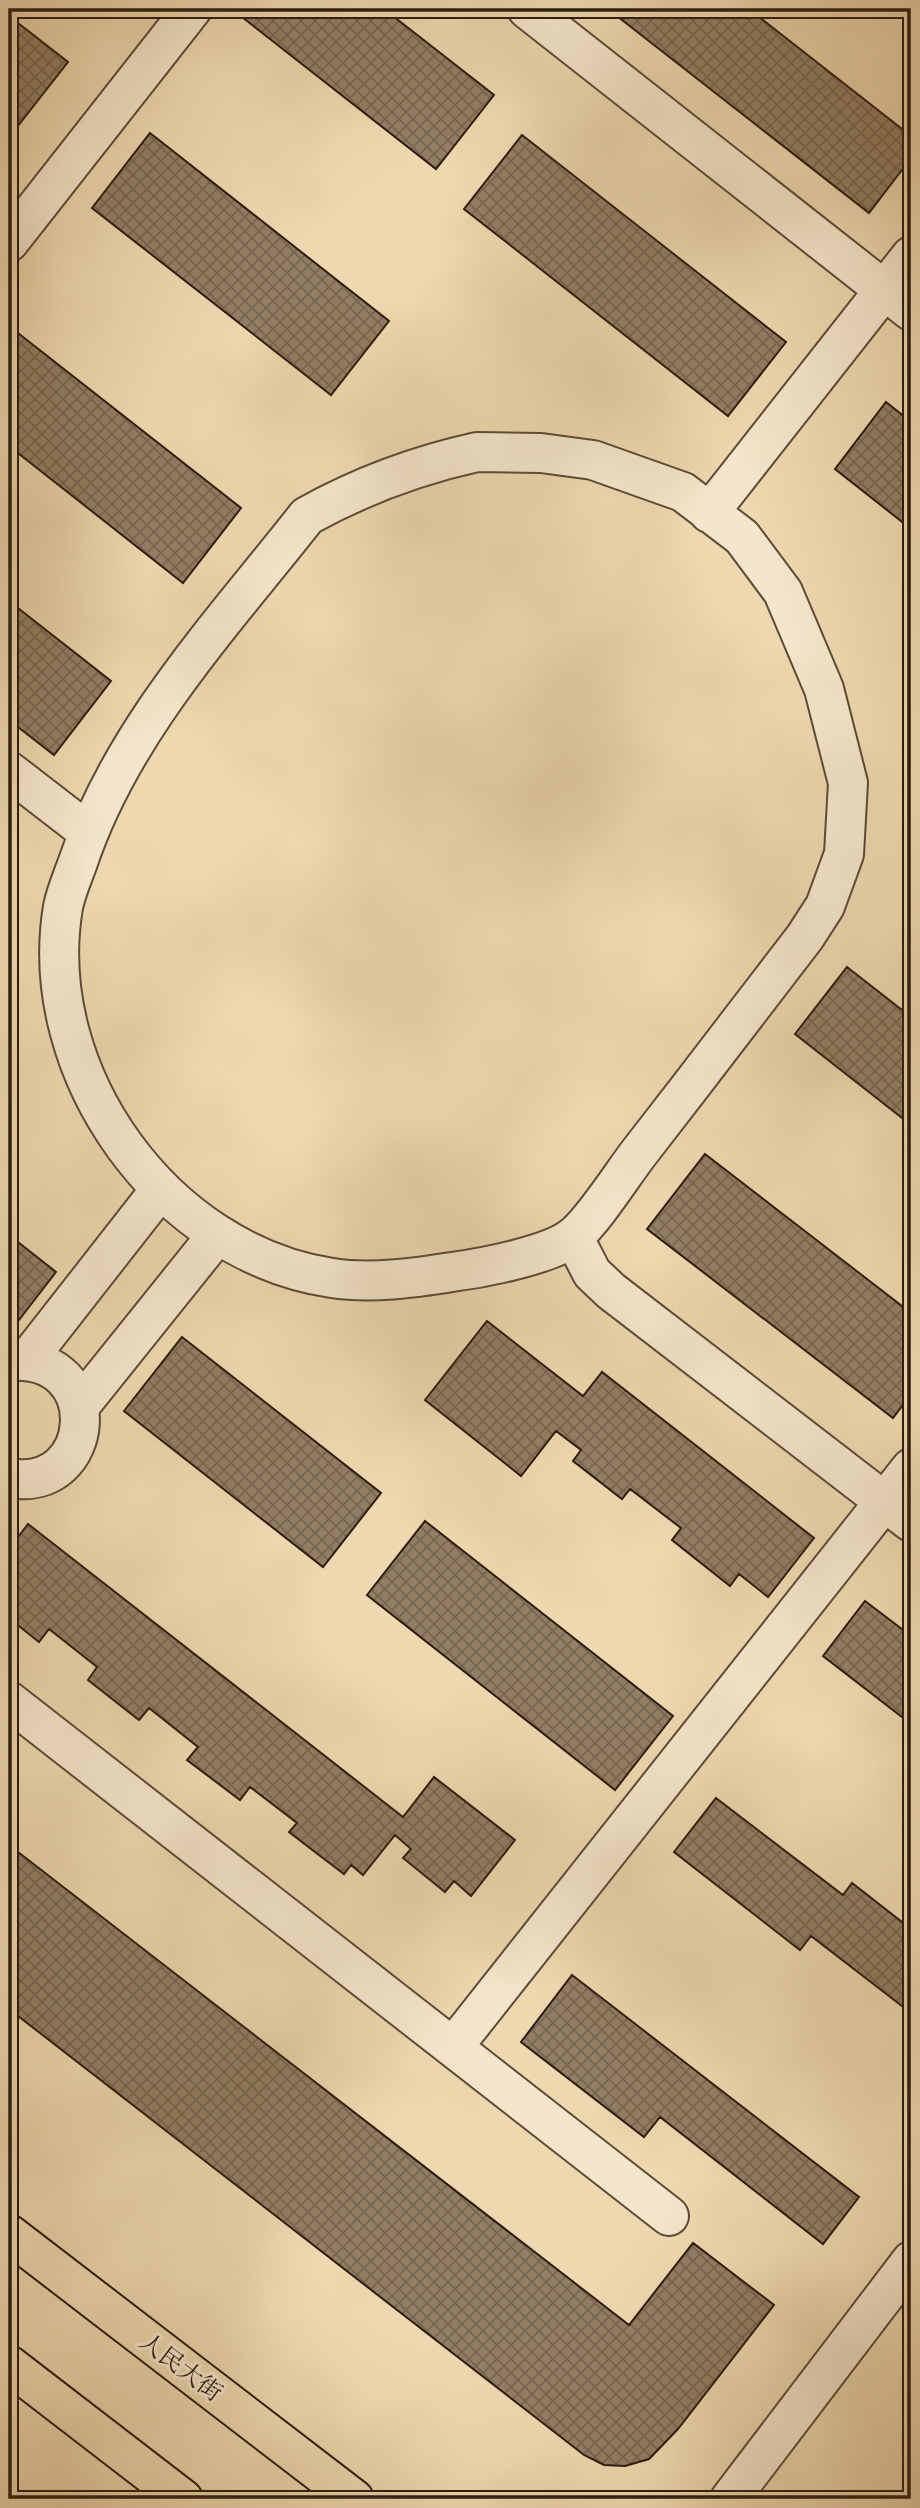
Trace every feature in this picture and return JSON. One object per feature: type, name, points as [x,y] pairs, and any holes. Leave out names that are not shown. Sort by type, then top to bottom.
[{"type":"main road","name":"人民大街","points":[[9,2234],[354,2499]]},
{"type":"main road","points":[[9,2365],[183,2499]]},
{"type":"street","points":[[9,242],[191,9]]},
{"type":"street","points":[[527,9],[898,300]]},
{"type":"street","points":[[709,513],[898,300],[911,256]]},
{"type":"street","points":[[477,452],[541,453],[593,460],[683,492],[709,513],[742,537],[783,592],[824,689],[848,783],[844,854],[825,906],[805,937],[573,1238],[515,1261],[409,1278],[334,1279],[288,1268],[233,1245],[160,1190],[124,1145],[94,1096],[71,1035],[59,977],[63,906],[88,832],[117,773],[161,702],[307,516],[341,498],[427,463],[477,452]]},
{"type":"street","points":[[9,771],[88,832]]},
{"type":"street","points":[[18,1361],[160,1190]]},
{"type":"street","points":[[79,1407],[218,1235]]},
{"type":"street","points":[[573,1238],[592,1273],[611,1291],[898,1511]]},
{"type":"street","points":[[13,1485],[41,1477],[59,1466],[72,1452],[80,1433],[76,1394],[65,1378],[49,1366],[18,1361]]},
{"type":"street","points":[[453,2048],[898,1511],[911,1468]]},
{"type":"street","points":[[9,1701],[669,2216]]},
{"type":"street","points":[[730,2499],[911,2261]]},
{"type":"building","points":[[384,9],[494,95],[436,169],[233,10]]},
{"type":"building","points":[[608,9],[749,9],[911,136],[911,158],[869,213]]},
{"type":"building","points":[[9,16],[68,62],[10,136],[9,135]]},
{"type":"building","points":[[150,133],[389,321],[331,395],[92,208]]},
{"type":"building","points":[[522,135],[786,342],[728,416],[464,209]]},
{"type":"building","points":[[9,326],[241,508],[183,583],[9,446]]},
{"type":"building","points":[[886,402],[911,422],[911,529],[835,469]]},
{"type":"building","points":[[9,601],[111,681],[54,755],[9,720]]},
{"type":"building","points":[[847,967],[911,1017],[911,1125],[795,1034]]},
{"type":"building","points":[[705,1154],[911,1313],[911,1394],[893,1418],[647,1229]]},
{"type":"building","points":[[9,1235],[56,1272],[19,1320],[9,1313]]},
{"type":"building","points":[[487,1321],[583,1396],[602,1372],[814,1538],[768,1597],[739,1574],[730,1586],[672,1540],[681,1528],[630,1489],[622,1499],[573,1461],[581,1450],[556,1431],[521,1476],[425,1400]]},
{"type":"building","points":[[182,1337],[381,1493],[323,1567],[124,1411]]},
{"type":"building","points":[[425,1521],[673,1716],[615,1790],[367,1595]]},
{"type":"building","points":[[28,1524],[403,1817],[434,1777],[515,1840],[471,1896],[454,1881],[445,1892],[403,1858],[411,1849],[395,1835],[363,1875],[351,1865],[344,1874],[289,1832],[297,1823],[250,1787],[240,1800],[187,1760],[198,1747],[149,1708],[139,1720],[88,1680],[97,1667],[49,1629],[39,1642],[9,1618],[9,1549]]},
{"type":"building","points":[[865,1601],[911,1636],[911,1724],[823,1656]]},
{"type":"building","points":[[716,1798],[843,1895],[852,1883],[911,1929],[911,2013],[811,1936],[800,1950],[674,1852]]},
{"type":"building","points":[[9,1845],[629,2325],[693,2243],[774,2305],[678,2429],[649,2459],[625,2466],[604,2465],[584,2455],[9,2009]]},
{"type":"building","points":[[572,1975],[859,2197],[823,2244],[660,2117],[644,2137],[521,2042]]}]
